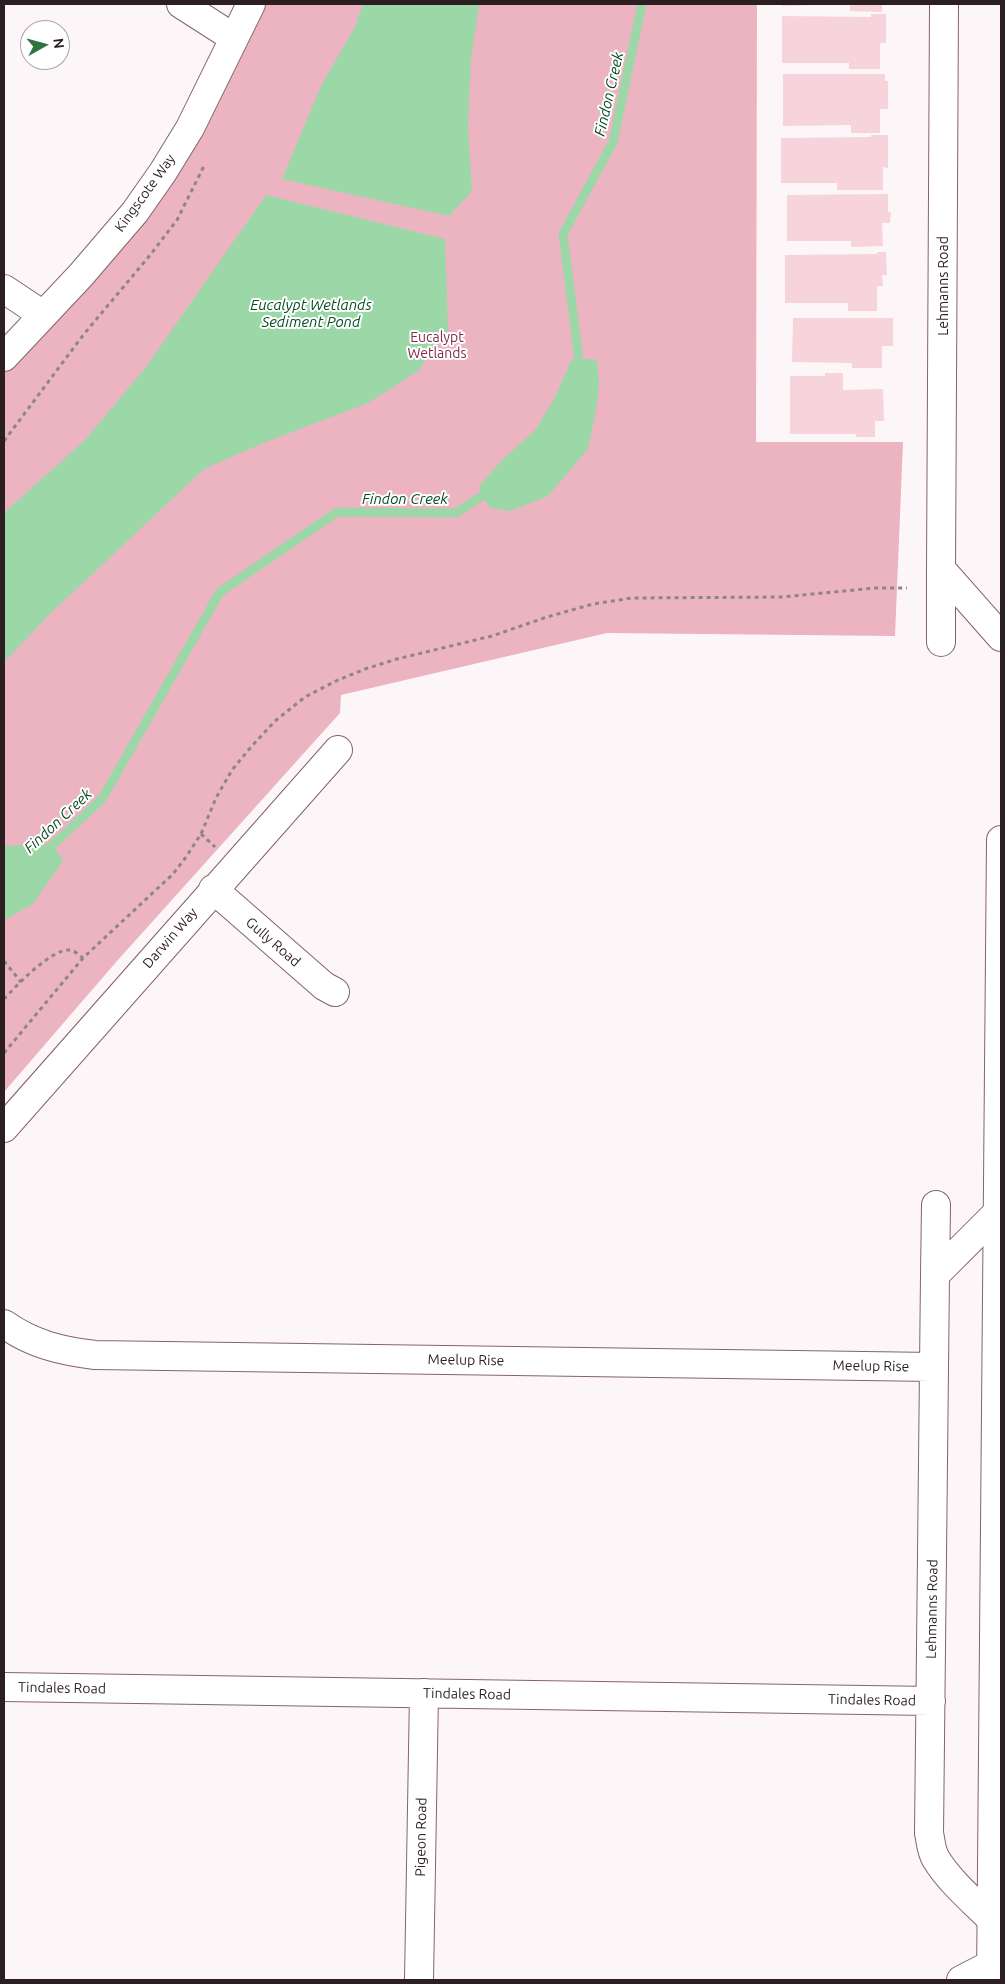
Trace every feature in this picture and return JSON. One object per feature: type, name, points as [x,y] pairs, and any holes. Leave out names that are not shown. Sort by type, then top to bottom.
[{"type":"street","points":[[181,4],[234,38]]},
{"type":"street","name":"Kingscote Way","points":[[4,357],[87,268],[135,212],[152,188],[190,128],[251,4]]},
{"type":"street","name":"Lehmanns Road","points":[[941,642],[944,4]]},
{"type":"street","points":[[4,289],[43,315]]},
{"type":"street","points":[[941,568],[1001,637]]},
{"type":"street","name":"Darwin Way","points":[[4,1128],[213,889],[338,750]]},
{"type":"street","points":[[961,1980],[992,1972],[1001,840]]},
{"type":"street","name":"Gully Road","points":[[213,889],[324,986],[334,992]]},
{"type":"street","name":"Lehmanns Road","points":[[936,1205],[929,1833],[931,1846],[936,1858],[949,1876],[992,1920]]},
{"type":"street","points":[[935,1275],[997,1213]]},
{"type":"street","name":"Meelup Rise","points":[[4,1324],[33,1341],[56,1349],[95,1355],[934,1367]]},
{"type":"street","name":"Tindales Road","points":[[4,1687],[931,1701]]},
{"type":"street","name":"Pigeon Road","points":[[419,1980],[424,1693]]},
{"type":"path","points":[[4,1052],[83,958],[173,874],[200,834],[216,798],[232,770],[251,747],[275,721],[305,698],[338,680],[365,668],[492,636],[547,617],[593,604],[632,598],[782,597],[875,588],[907,588]]},
{"type":"path","points":[[4,999],[55,954],[69,950],[75,951],[83,958]]},
{"type":"path","points":[[4,961],[21,982]]},
{"type":"green space","name":"Eucalypt Wetlands","points":[[257,4],[757,4],[756,442],[903,442],[895,636],[607,633],[341,695],[340,713],[117,961],[4,1092],[4,362],[91,268]]},
{"type":"water","points":[[363,4],[479,4],[471,60],[468,126],[472,191],[449,216],[282,179],[321,86],[355,27]]},
{"type":"water","name":"Eucalypt Wetlands Sediment Pond","points":[[266,195],[445,239],[448,330],[418,371],[368,403],[266,442],[204,469],[52,612],[4,662],[4,513],[87,438],[146,367]]},
{"type":"water","points":[[572,359],[597,360],[599,381],[597,404],[588,449],[548,496],[510,511],[490,508],[482,496],[479,486],[501,461],[536,429],[555,397]]},
{"type":"water","points":[[53,844],[63,861],[33,904],[4,920],[4,846]]},
{"type":"building","points":[[782,4],[818,4],[818,5],[782,6]]},
{"type":"building","points":[[850,4],[882,4],[882,12],[850,11]]},
{"type":"building","points":[[871,14],[886,14],[886,43],[880,43],[880,69],[849,69],[849,63],[782,63],[782,16],[871,17]]},
{"type":"building","points":[[783,74],[885,74],[885,81],[888,81],[888,109],[880,109],[880,133],[851,133],[851,125],[783,126]]},
{"type":"building","points":[[871,135],[888,135],[888,168],[883,167],[883,190],[837,190],[837,183],[781,183],[781,138],[871,137]]},
{"type":"building","points":[[888,194],[888,212],[891,212],[890,223],[882,223],[883,246],[851,247],[851,241],[787,241],[787,195]]},
{"type":"building","points":[[877,252],[886,252],[887,275],[882,275],[883,286],[877,286],[877,311],[848,311],[848,303],[785,303],[785,255],[877,254]]},
{"type":"building","points":[[793,318],[893,318],[893,346],[882,346],[882,368],[852,368],[852,363],[792,362]]},
{"type":"building","points":[[825,373],[843,373],[843,390],[883,389],[884,421],[875,421],[875,437],[856,437],[856,434],[790,434],[790,376],[825,376]]},
{"type":"waterway","name":"Findon Creek","points":[[580,369],[563,234],[613,142],[642,4]]},
{"type":"waterway","name":"Findon Creek","points":[[46,851],[102,799],[220,592],[337,512],[456,513],[491,490]]}]
